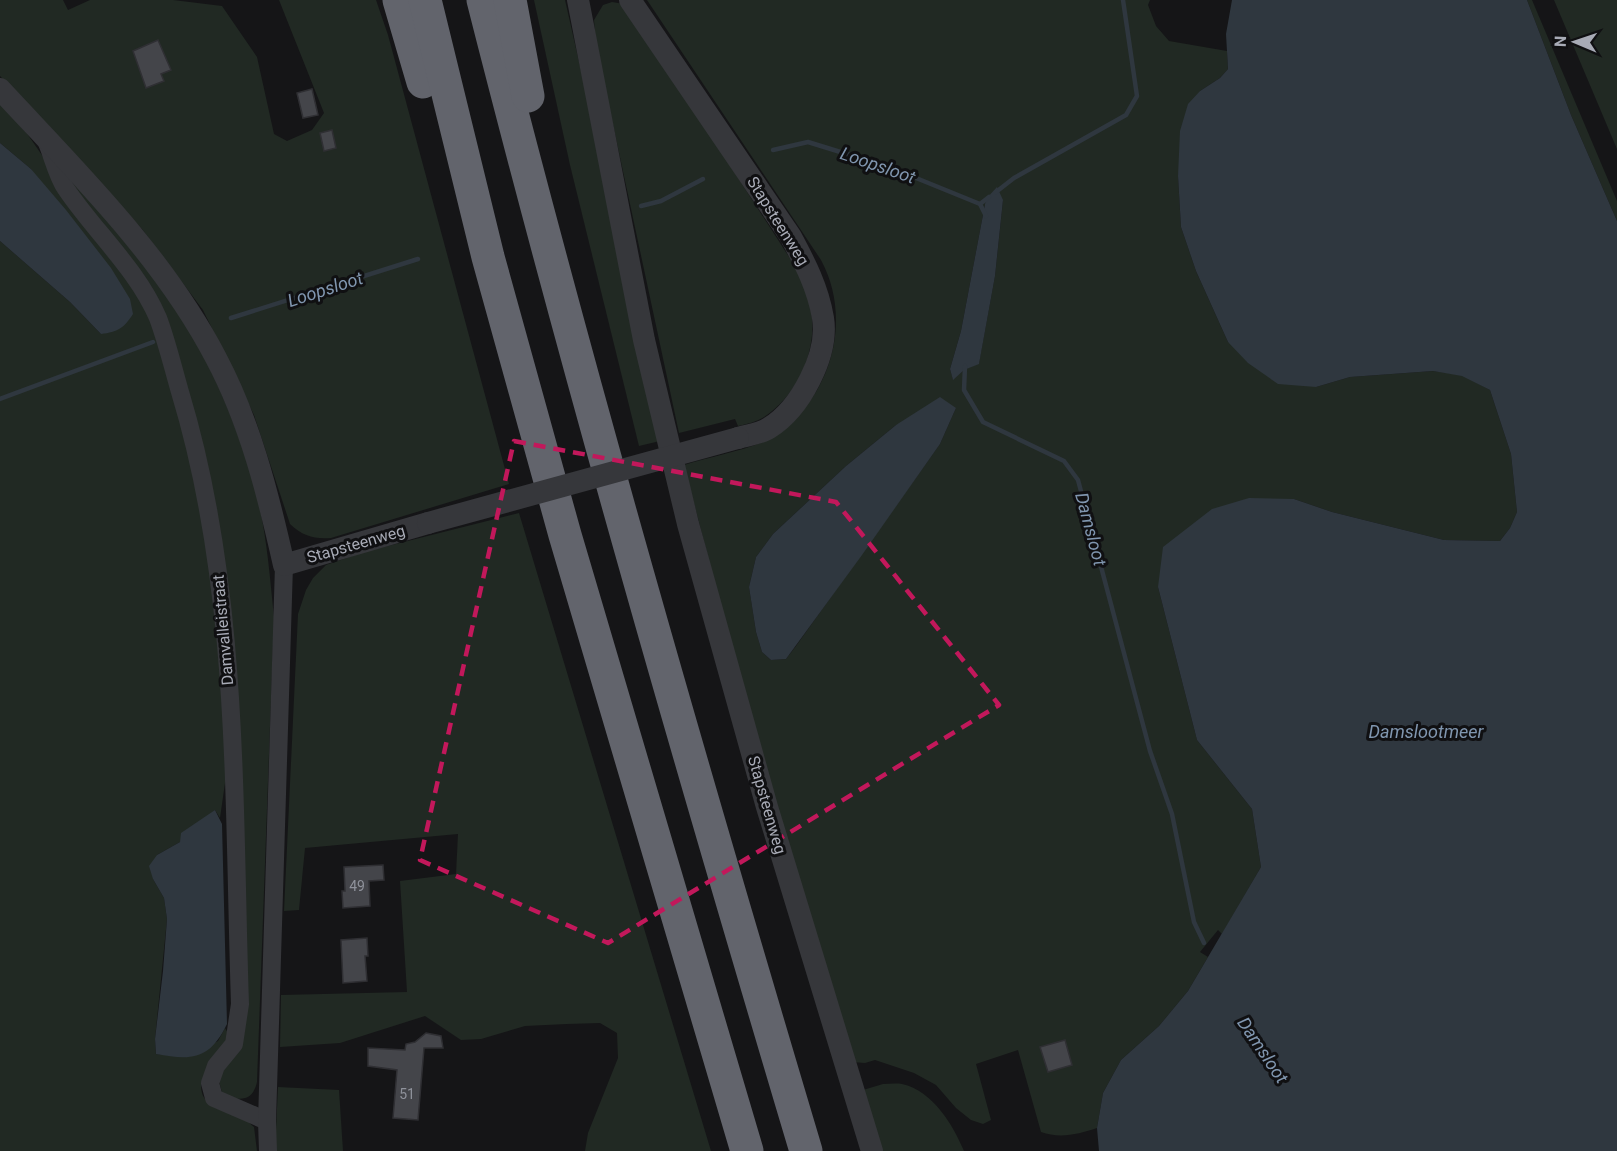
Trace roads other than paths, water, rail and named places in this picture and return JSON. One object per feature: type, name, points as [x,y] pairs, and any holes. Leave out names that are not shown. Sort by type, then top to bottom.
[{"type":"highway","points":[[389,0],[426,91]]},
{"type":"highway","points":[[399,0],[452,190],[488,257]]},
{"type":"highway","points":[[424,0],[488,257],[568,547],[747,1151]]},
{"type":"highway","points":[[483,0],[539,220],[656,641],[806,1151]]},
{"type":"highway","points":[[510,0],[528,94],[539,220]]},
{"type":"street","name":"Stapsteenweg","points":[[578,0],[644,340],[688,524],[767,807],[872,1151]]},
{"type":"street","name":"Stapsteenweg","points":[[284,565],[767,429],[790,411],[808,385],[821,352],[824,320],[812,276],[790,237],[630,0]]},
{"type":"street","name":"Damvalleistraat","points":[[0,89],[126,227],[182,299],[216,357],[240,410],[272,512],[284,565],[267,1120],[268,1151]]},
{"type":"street","name":"Damvalleistraat","points":[[45,138],[64,187],[128,269],[158,318],[191,427],[204,480],[228,658],[240,1004],[234,1044],[216,1066],[210,1083],[214,1098],[267,1120]]},
{"type":"water","name":"Damslootmeer","points":[[1232,0],[1527,0],[1571,115],[1617,221],[1617,1151],[1099,1151],[1097,1128],[1103,1093],[1121,1060],[1159,1026],[1188,991],[1261,867],[1252,809],[1197,740],[1158,587],[1163,547],[1212,509],[1249,498],[1294,499],[1332,512],[1444,540],[1500,541],[1510,528],[1517,512],[1511,454],[1490,390],[1462,376],[1433,371],[1350,377],[1316,387],[1278,384],[1248,363],[1228,342],[1196,271],[1181,227],[1178,176],[1180,131],[1188,104],[1200,91],[1220,78],[1228,69],[1226,34]]},
{"type":"water","points":[[0,143],[31,169],[111,268],[130,299],[133,314],[120,329],[101,334],[70,302],[0,241]]},
{"type":"water","points":[[997,187],[1003,200],[995,276],[979,364],[964,370],[953,380],[950,369],[961,331],[986,199]]},
{"type":"water","points":[[940,397],[956,408],[940,444],[786,659],[771,660],[762,652],[756,632],[749,587],[756,557],[773,534],[846,466],[896,425]]},
{"type":"water","points":[[215,810],[222,824],[227,1024],[214,1044],[199,1055],[180,1057],[156,1054],[155,1039],[167,919],[164,898],[153,879],[149,866],[157,855],[180,842],[181,833]]},
{"type":"waterway","name":"Damsloot","points":[[996,192],[1014,178],[1126,115],[1137,96],[1123,0]]},
{"type":"waterway","name":"Loopsloot","points":[[773,150],[808,142],[889,167],[980,204]]},
{"type":"waterway","name":"Loopsloot","points":[[641,206],[661,201],[703,179]]},
{"type":"waterway","name":"Damsloot","points":[[986,216],[980,204],[989,197]]},
{"type":"waterway","name":"Loopsloot","points":[[231,318],[418,259]]},
{"type":"waterway","name":"Loopsloot","points":[[0,399],[153,342]]},
{"type":"waterway","name":"Damsloot","points":[[965,366],[964,390],[983,422],[1064,461],[1078,480],[1150,751],[1172,814],[1194,922],[1204,943]]}]
